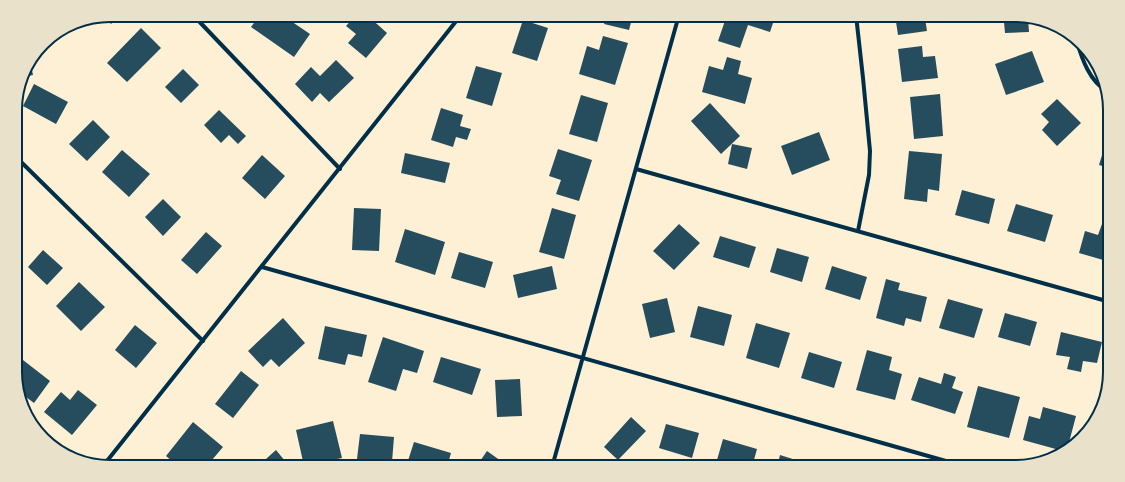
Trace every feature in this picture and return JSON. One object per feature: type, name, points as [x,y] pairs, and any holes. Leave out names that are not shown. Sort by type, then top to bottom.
[{"type":"street","points":[[200,22],[340,169]]},
{"type":"street","points":[[108,460],[456,22]]},
{"type":"street","points":[[554,460],[678,22]]},
{"type":"street","points":[[857,22],[870,151],[869,176],[858,231]]},
{"type":"street","points":[[1079,50],[1092,78],[1099,84]]},
{"type":"street","points":[[22,163],[203,341]]},
{"type":"street","points":[[636,169],[1103,300]]},
{"type":"street","points":[[262,267],[941,460]]},
{"type":"building","points":[[255,22],[292,22],[310,34],[294,57],[251,27]]},
{"type":"building","points":[[350,22],[375,22],[387,33],[366,58],[348,43],[356,34],[346,26]]},
{"type":"building","points":[[522,22],[529,22],[548,28],[537,61],[512,53]]},
{"type":"building","points":[[605,22],[631,22],[629,30],[604,24]]},
{"type":"building","points":[[725,22],[773,22],[770,32],[748,25],[740,48],[718,41]]},
{"type":"building","points":[[896,22],[926,22],[927,31],[898,35]]},
{"type":"building","points":[[1004,22],[1028,23],[1029,32],[1005,33]]},
{"type":"building","points":[[141,28],[161,48],[127,82],[107,63]]},
{"type":"building","points":[[603,36],[628,43],[615,85],[579,74],[587,46],[599,50]]},
{"type":"building","points":[[922,46],[923,57],[935,56],[938,78],[902,82],[898,49]]},
{"type":"building","points":[[1032,51],[1044,82],[1006,95],[995,64]]},
{"type":"building","points":[[727,57],[741,61],[738,74],[752,78],[745,104],[702,92],[709,66],[723,70]]},
{"type":"building","points":[[336,60],[354,78],[329,102],[320,93],[312,102],[295,84],[311,67],[320,76]]},
{"type":"building","points":[[476,66],[502,73],[492,106],[466,98]]},
{"type":"building","points":[[183,69],[199,85],[181,103],[165,87]]},
{"type":"building","points":[[34,84],[68,102],[56,124],[23,106]]},
{"type":"building","points":[[940,94],[943,136],[914,139],[910,97]]},
{"type":"building","points":[[581,95],[608,103],[597,142],[569,134]]},
{"type":"building","points":[[1057,99],[1081,123],[1057,146],[1042,130],[1049,122],[1041,114]]},
{"type":"building","points":[[710,103],[740,136],[721,154],[691,121]]},
{"type":"building","points":[[441,108],[463,115],[460,126],[471,129],[467,140],[456,137],[453,147],[431,140]]},
{"type":"building","points":[[219,110],[246,136],[238,144],[229,135],[221,143],[204,125]]},
{"type":"building","points":[[93,120],[110,137],[87,161],[69,144]]},
{"type":"building","points":[[819,132],[830,160],[792,175],[781,146]]},
{"type":"building","points":[[732,144],[752,148],[747,169],[728,164]]},
{"type":"building","points":[[558,149],[592,160],[579,201],[556,194],[561,180],[549,176]]},
{"type":"building","points":[[122,150],[150,174],[129,197],[102,172]]},
{"type":"building","points":[[909,151],[942,154],[939,191],[928,189],[927,202],[904,199]]},
{"type":"building","points":[[1103,152],[1103,166],[1099,165]]},
{"type":"building","points":[[405,153],[450,163],[445,183],[401,173]]},
{"type":"building","points":[[262,155],[285,176],[265,199],[242,178]]},
{"type":"building","points":[[962,190],[995,199],[989,224],[955,215]]},
{"type":"building","points":[[163,199],[181,217],[163,236],[145,217]]},
{"type":"building","points":[[1016,204],[1053,215],[1045,242],[1007,231]]},
{"type":"building","points":[[354,208],[381,209],[379,251],[352,250]]},
{"type":"building","points":[[552,208],[576,215],[564,259],[539,252]]},
{"type":"building","points":[[679,224],[700,243],[674,270],[653,251]]},
{"type":"building","points":[[1103,224],[1103,260],[1079,253],[1085,231],[1098,235]]},
{"type":"building","points":[[405,229],[445,242],[435,275],[395,262]]},
{"type":"building","points":[[206,232],[222,246],[197,274],[181,260]]},
{"type":"building","points":[[720,236],[756,247],[749,268],[713,257]]},
{"type":"building","points":[[777,248],[809,257],[802,282],[770,272]]},
{"type":"building","points":[[43,250],[63,268],[47,285],[28,267]]},
{"type":"building","points":[[459,252],[493,262],[485,288],[451,278]]},
{"type":"building","points":[[552,266],[557,289],[518,298],[513,275]]},
{"type":"building","points":[[832,266],[867,277],[860,300],[825,289]]},
{"type":"building","points":[[886,279],[900,283],[898,290],[927,297],[921,322],[906,318],[904,326],[876,318]]},
{"type":"building","points":[[79,282],[105,307],[81,331],[56,306]]},
{"type":"building","points":[[667,298],[675,332],[650,338],[642,304]]},
{"type":"building","points":[[948,299],[983,309],[974,338],[939,328]]},
{"type":"building","points":[[698,306],[732,315],[724,346],[690,337]]},
{"type":"building","points":[[1005,313],[1037,322],[1030,346],[998,337]]},
{"type":"building","points":[[283,318],[305,343],[279,367],[271,359],[263,367],[248,351]]},
{"type":"building","points":[[756,323],[790,333],[779,368],[746,358]]},
{"type":"building","points":[[135,325],[157,343],[136,368],[115,350]]},
{"type":"building","points":[[325,326],[367,335],[362,357],[348,354],[345,365],[318,359]]},
{"type":"building","points":[[1061,332],[1102,342],[1097,363],[1083,361],[1081,372],[1067,369],[1070,357],[1056,355]]},
{"type":"building","points":[[383,337],[424,351],[417,373],[403,369],[396,391],[368,382]]},
{"type":"building","points":[[867,350],[892,357],[889,370],[902,374],[895,400],[856,390]]},
{"type":"building","points":[[809,352],[842,362],[834,388],[801,378]]},
{"type":"building","points":[[441,357],[481,369],[472,395],[433,382]]},
{"type":"building","points":[[23,360],[50,381],[34,403],[25,395]]},
{"type":"building","points":[[241,371],[259,385],[233,418],[215,404]]},
{"type":"building","points":[[944,373],[956,377],[952,388],[963,392],[955,414],[911,400],[919,377],[941,384]]},
{"type":"building","points":[[520,379],[522,416],[497,417],[495,380]]},
{"type":"building","points":[[978,386],[1020,397],[1009,438],[967,427]]},
{"type":"building","points":[[78,390],[97,405],[72,435],[44,412],[61,392],[70,400]]},
{"type":"building","points":[[1043,407],[1076,416],[1069,442],[1057,449],[1023,440],[1029,416],[1040,419]]},
{"type":"building","points":[[631,417],[646,431],[618,460],[604,447]]},
{"type":"building","points":[[333,421],[342,458],[332,460],[303,460],[296,430]]},
{"type":"building","points":[[193,422],[223,447],[212,460],[171,460],[166,456]]},
{"type":"building","points":[[666,424],[699,433],[692,458],[659,448]]},
{"type":"building","points":[[360,434],[394,437],[392,460],[357,459]]},
{"type":"building","points":[[723,439],[757,449],[754,460],[717,460]]},
{"type":"building","points":[[414,442],[451,453],[449,460],[408,460]]},
{"type":"building","points":[[276,450],[284,460],[265,460]]},
{"type":"building","points":[[487,451],[500,460],[481,460]]},
{"type":"building","points":[[780,455],[796,460],[779,460]]}]
